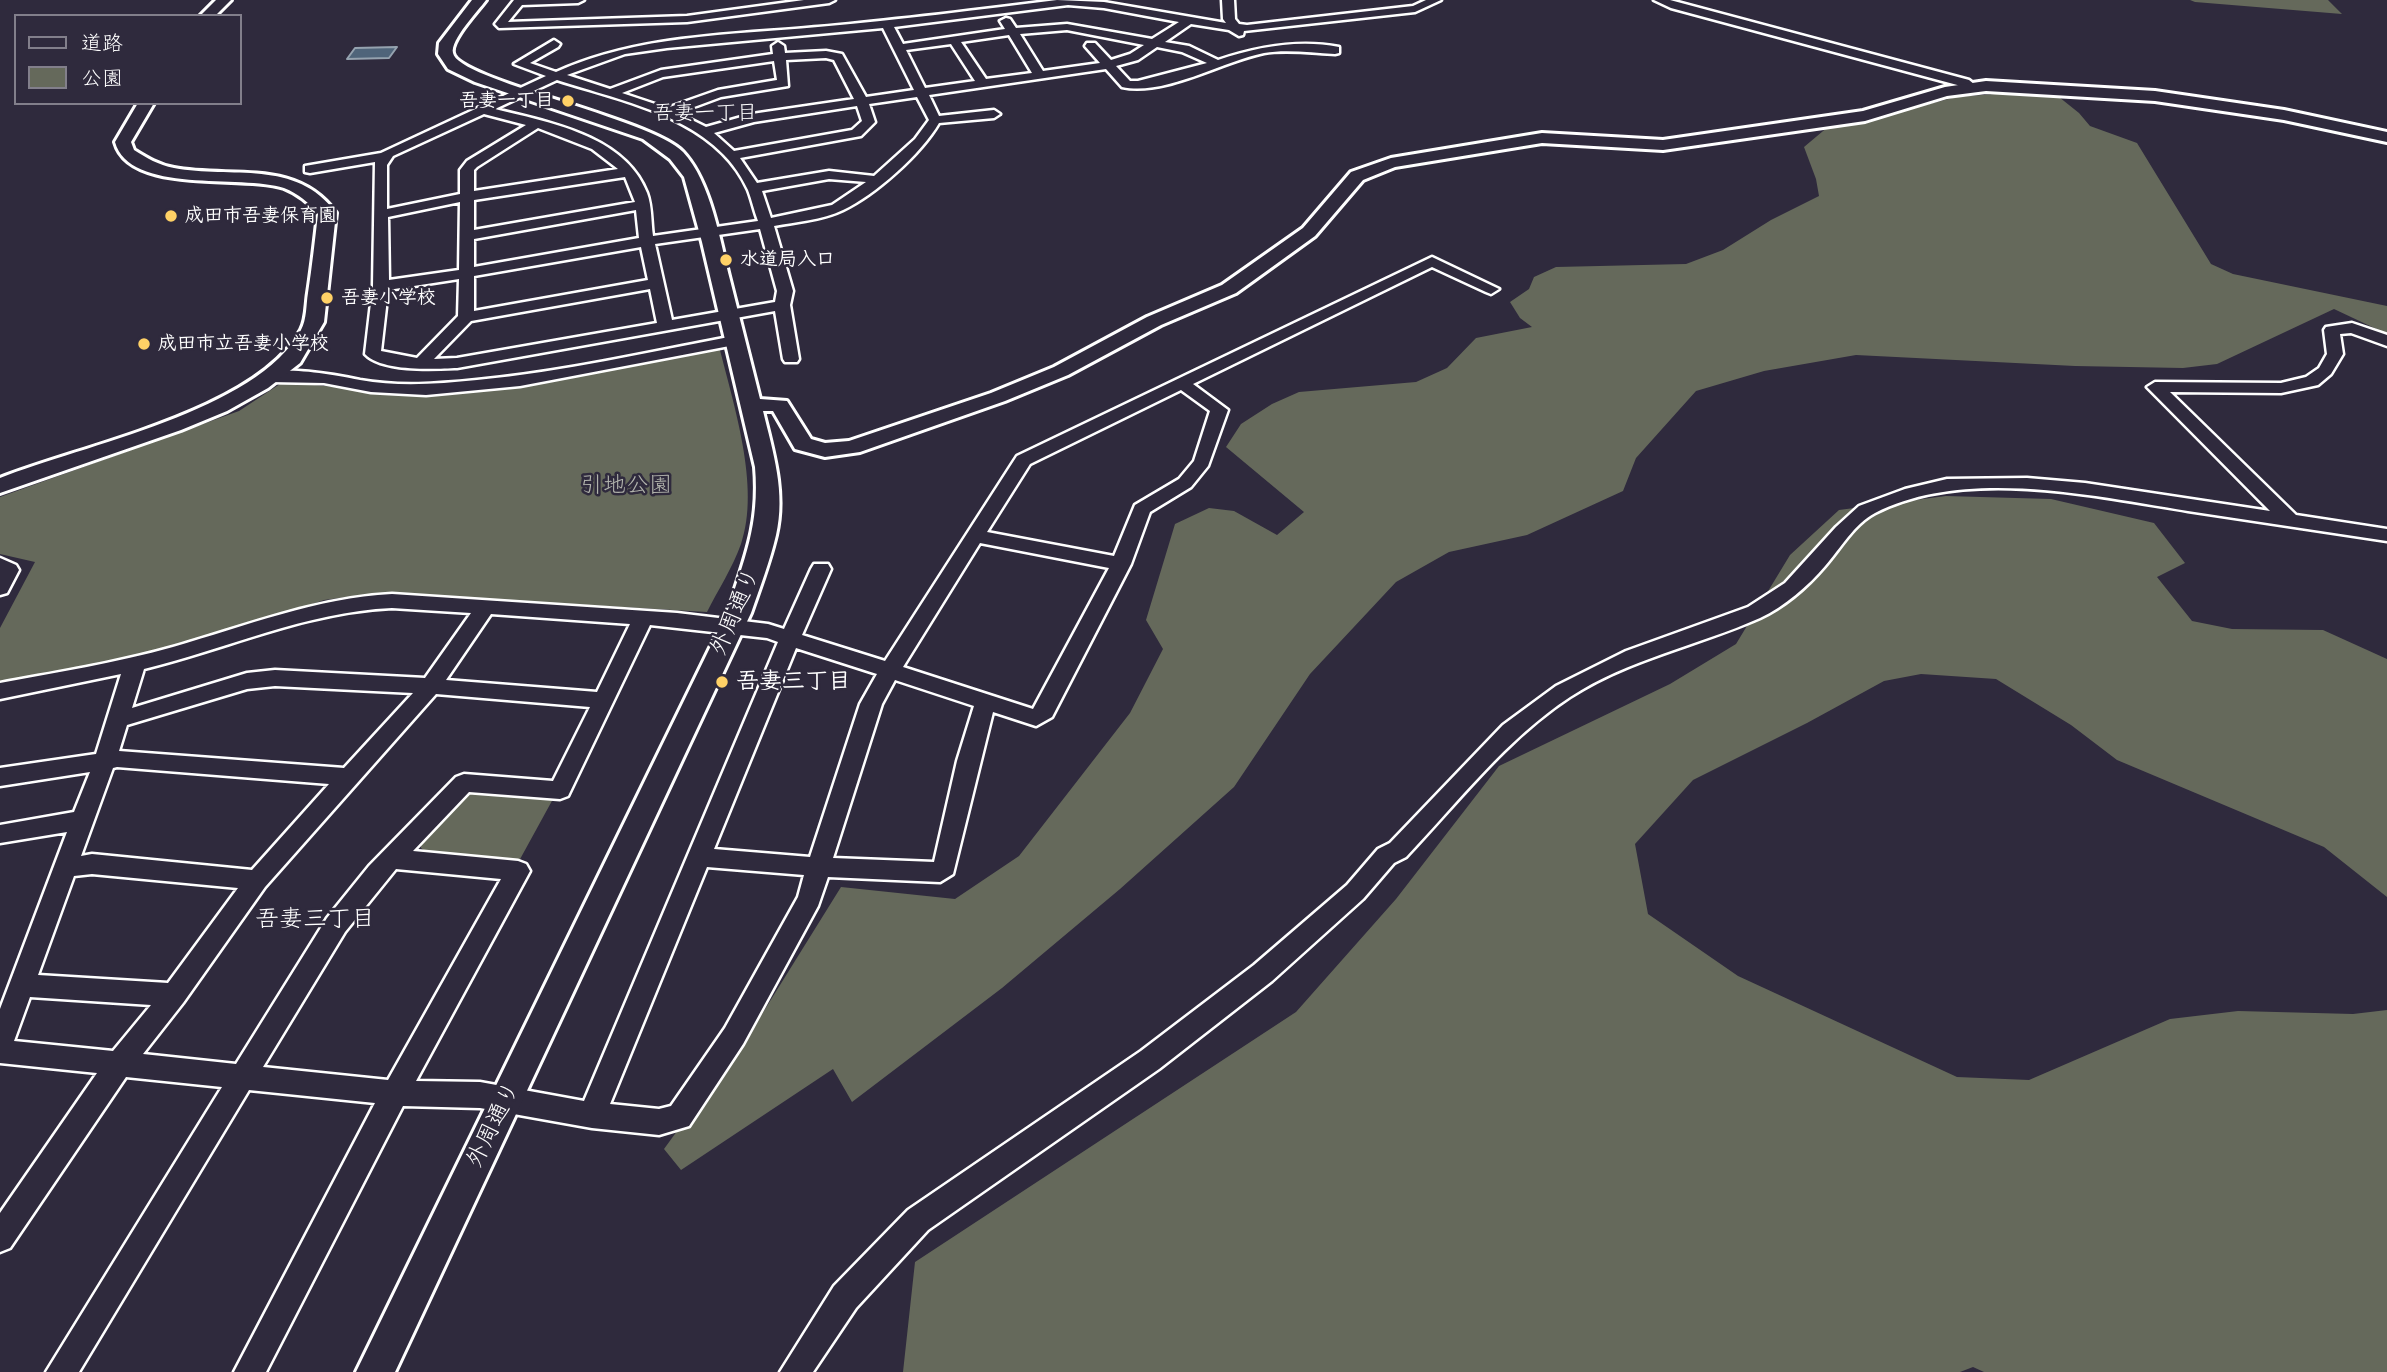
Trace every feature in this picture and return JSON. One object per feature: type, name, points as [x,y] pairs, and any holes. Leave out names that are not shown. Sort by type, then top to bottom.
[{"type":"street","points":[[209,14],[224,0]]},
{"type":"street","name":"外周通り","points":[[376,1372],[731,627],[751,582],[766,522],[766,467],[709,232],[692,177],[668,149],[634,130],[460,71],[448,61],[445,54],[446,43],[479,0]]},
{"type":"street","points":[[579,0],[519,1],[501,24],[644,22],[742,6],[829,0]]},
{"type":"street","points":[[1228,0],[1230,19],[1235,27],[1233,28],[1264,50]]},
{"type":"street","points":[[1660,0],[1965,83],[1974,89]]},
{"type":"street","points":[[310,169],[383,157],[587,62],[623,51],[700,40],[887,24],[1068,2],[1124,4],[1188,21],[1235,27],[1267,27],[1428,2]]},
{"type":"street","points":[[1000,10],[1039,75]]},
{"type":"street","points":[[705,132],[752,118],[1108,65],[1134,57],[1188,21]]},
{"type":"street","points":[[887,24],[935,120]]},
{"type":"street","points":[[899,48],[1012,32],[1075,28],[1193,51],[1218,64]]},
{"type":"street","points":[[667,112],[718,94],[784,83],[777,34]]},
{"type":"street","points":[[954,40],[982,83]]},
{"type":"street","points":[[554,44],[520,64],[667,112],[705,132],[731,156],[754,188],[766,224],[785,291],[782,305],[791,359]]},
{"type":"street","points":[[1091,46],[1126,84],[1131,86],[1154,82],[1264,50],[1335,50]]},
{"type":"street","points":[[611,93],[661,75],[779,58],[829,54],[838,57],[869,122],[861,132],[731,156]]},
{"type":"street","points":[[751,405],[780,405],[803,444],[825,450],[852,447],[998,397],[1061,371],[1154,321],[1229,289],[1309,232],[1362,173],[1391,163],[1542,138],[1663,145],[1865,116],[1945,92],[1986,86],[2155,96],[2284,115],[2387,137]]},
{"type":"street","points":[[0,486],[210,412],[270,377],[293,355],[313,328],[327,213],[320,201],[298,186],[253,179],[159,172],[135,162],[125,153],[123,142],[145,105]]},
{"type":"street","points":[[485,110],[537,123],[592,144],[628,172],[640,192],[640,205],[665,324]]},
{"type":"street","points":[[935,120],[994,114]]},
{"type":"street","points":[[381,286],[466,275],[647,241],[766,224],[836,208],[860,194],[876,180],[923,138],[935,120]]},
{"type":"street","points":[[466,317],[467,170],[471,164],[537,123]]},
{"type":"street","points":[[383,157],[380,165],[381,286],[373,354],[420,364],[457,363],[782,305]]},
{"type":"street","points":[[382,214],[465,197],[628,172]]},
{"type":"street","points":[[754,188],[826,173],[848,173],[876,180]]},
{"type":"street","points":[[467,236],[640,205]]},
{"type":"street","points":[[0,1051],[395,1093],[480,1095],[592,1115],[659,1122],[678,1117],[734,1036],[808,899],[871,704],[1023,460],[1432,261],[1491,289]]},
{"type":"street","points":[[420,364],[466,317],[656,283]]},
{"type":"street","points":[[2290,520],[2155,387],[2281,388],[2312,382],[2325,371],[2335,354],[2332,330],[2352,328],[2387,341]]},
{"type":"street","points":[[270,377],[324,378],[371,387],[426,390],[520,382],[734,341]]},
{"type":"street","points":[[0,691],[135,664],[331,608],[362,602],[392,601],[643,618],[768,631],[1036,718],[1044,710],[1121,564],[1142,509],[1185,483],[1202,462],[1219,410],[1182,383]]},
{"type":"street","points":[[796,1372],[845,1297],[918,1220],[1150,1060],[1263,973],[1354,892],[1386,856],[1398,849],[1511,732],[1563,691],[1633,656],[1755,612],[1791,588],[1866,510],[1911,493],[1947,485],[2027,485],[2085,489],[2387,535]]},
{"type":"street","points":[[974,536],[1121,564]]},
{"type":"street","points":[[0,564],[9,570],[0,588]]},
{"type":"street","points":[[592,1115],[821,569]]},
{"type":"street","points":[[0,1238],[8,1210],[174,995],[257,880],[431,686],[484,609]]},
{"type":"street","points":[[61,1372],[336,925],[391,859],[464,783],[560,790],[643,618]]},
{"type":"street","points":[[0,1044],[105,760],[135,664]]},
{"type":"street","points":[[118,720],[247,681],[275,678],[431,686],[604,700]]},
{"type":"street","points":[[699,858],[940,872],[945,867],[968,761],[985,703]]},
{"type":"street","points":[[0,777],[105,760],[349,777]]},
{"type":"street","points":[[0,834],[82,820]]},
{"type":"street","points":[[249,1372],[395,1093],[518,872],[391,859]]},
{"type":"street","points":[[65,868],[92,864],[257,880]]},
{"type":"street","points":[[22,985],[174,995]]},
{"type":"green space","points":[[2190,0],[2328,0],[2342,14],[2195,2]]},
{"type":"green space","points":[[2020,92],[2059,97],[2090,126],[2137,143],[2211,264],[2233,274],[2387,306],[2387,334],[2334,309],[2217,364],[2183,368],[2075,366],[1856,355],[1764,371],[1696,391],[1636,458],[1623,491],[1527,535],[1449,552],[1396,582],[1310,674],[1234,787],[1120,889],[1002,988],[852,1102],[833,1069],[681,1170],[664,1149],[762,1014],[841,887],[955,899],[1019,856],[1130,713],[1163,649],[1146,620],[1175,524],[1209,508],[1234,511],[1277,535],[1304,512],[1226,447],[1241,424],[1272,404],[1299,392],[1416,382],[1447,368],[1476,338],[1532,327],[1520,318],[1510,302],[1529,289],[1534,277],[1556,267],[1686,264],[1723,250],[1771,220],[1819,196],[1816,179],[1804,147],[1829,126],[1871,119],[1956,97]]},
{"type":"green space","name":"引地公園","points":[[719,346],[743,445],[748,497],[741,544],[707,612],[379,593],[324,600],[187,648],[0,684],[0,628],[35,562],[0,554],[0,497],[239,411],[283,382],[421,395],[482,390]]},
{"type":"green space","points":[[1946,496],[2051,499],[2154,523],[2185,563],[2157,577],[2192,621],[2232,629],[2323,630],[2387,659],[2387,897],[2324,847],[2117,760],[2071,725],[1996,679],[1921,674],[1884,681],[1693,780],[1635,844],[1648,914],[1738,976],[1957,1077],[2029,1080],[2170,1019],[2238,1011],[2353,1014],[2387,1010],[2387,1372],[1984,1372],[1973,1367],[1960,1372],[903,1372],[915,1262],[1296,1012],[1396,899],[1499,766],[1670,684],[1736,644],[1790,555],[1839,510]]},
{"type":"green space","points":[[472,792],[553,799],[519,861],[430,855],[421,848],[421,841],[466,794]]},
{"type":"water","points":[[397,47],[389,58],[347,59],[355,48]]},
{"type":"place","name":"吾妻一丁目","points":[[568,101]]},
{"type":"place","name":"成田市吾妻保育園","points":[[171,216]]},
{"type":"place","name":"水道局入口","points":[[726,260]]},
{"type":"place","name":"吾妻小学校","points":[[327,298]]},
{"type":"place","name":"成田市立吾妻小学校","points":[[144,344]]},
{"type":"place","name":"吾妻三丁目","points":[[722,682]]},
{"type":"district","name":"吾妻一丁目","points":[[705,114]]},
{"type":"district","name":"吾妻三丁目","points":[[315,920]]}]
